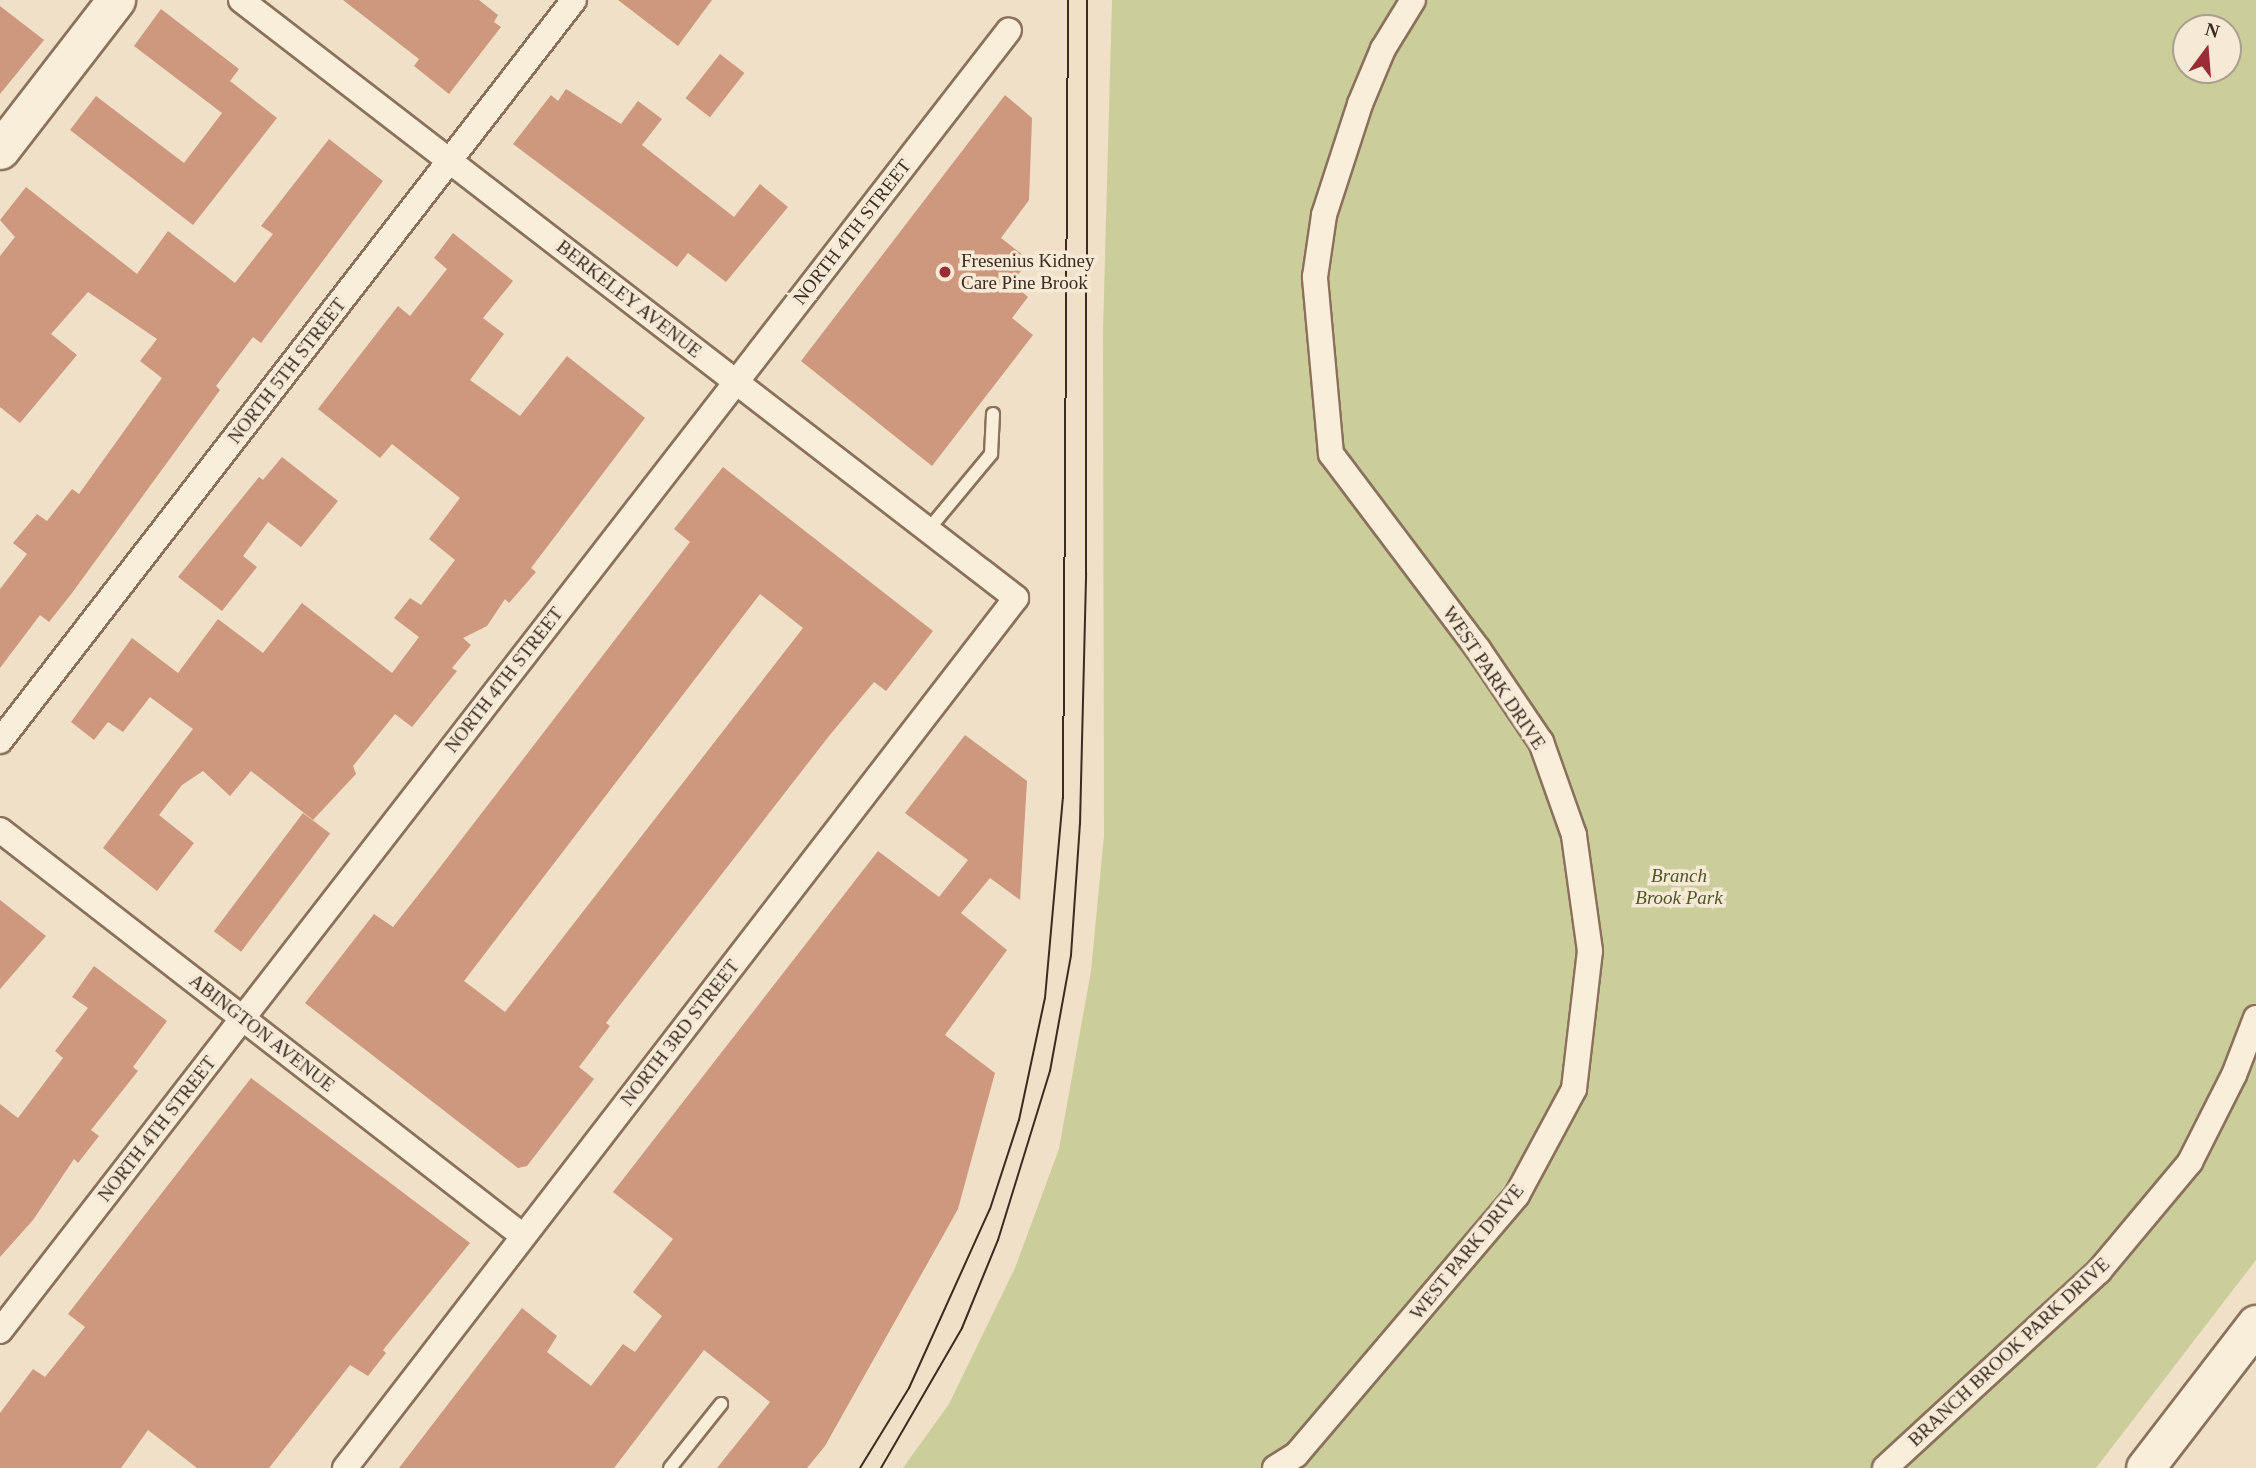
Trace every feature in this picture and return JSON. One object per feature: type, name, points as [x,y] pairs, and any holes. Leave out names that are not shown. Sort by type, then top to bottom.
[{"type":"street","points":[[0,149],[116,0]]},
{"type":"street","name":"BERKELEY AVENUE","points":[[241,0],[1016,597]]},
{"type":"street","name":"NORTH 5TH STREET","points":[[0,741],[574,0]]},
{"type":"street","name":"WEST PARK DRIVE","points":[[1275,1468],[1296,1454],[1517,1195],[1574,1089],[1590,951],[1574,835],[1541,742],[1478,649],[1331,454],[1315,277],[1324,215],[1360,104],[1383,49],[1413,0]]},
{"type":"street","name":"NORTH 4TH STREET","points":[[0,1331],[1009,30]]},
{"type":"street","name":"NORTH 3RD STREET","points":[[345,1468],[1016,597]]},
{"type":"street","name":"ABINGTON AVENUE","points":[[0,830],[523,1236]]},
{"type":"street","name":"BRANCH BROOK PARK DRIVE","points":[[1885,1468],[2099,1271],[2190,1162],[2234,1075],[2256,1018]]},
{"type":"street","points":[[2144,1468],[2256,1324]]},
{"type":"lane","points":[[928,530],[991,454],[993,414]]},
{"type":"lane","points":[[670,1468],[722,1404]]},
{"type":"green space","name":"Branch Brook Park","points":[[1112,0],[2256,0],[2256,1260],[2096,1468],[903,1468],[949,1404],[1015,1268],[1059,1149],[1091,971],[1104,836],[1103,331]]},
{"type":"building","points":[[343,0],[479,0],[498,15],[494,22],[501,27],[449,94],[414,66],[419,59]]},
{"type":"building","points":[[618,0],[712,0],[678,46]]},
{"type":"building","points":[[0,6],[44,40],[0,94]]},
{"type":"building","points":[[161,9],[239,69],[230,81],[277,118],[193,225],[70,130],[96,96],[184,163],[222,113],[134,46]]},
{"type":"building","points":[[720,54],[744,73],[710,117],[686,98]]},
{"type":"building","points":[[566,89],[621,124],[638,101],[662,119],[642,145],[734,217],[760,184],[788,207],[726,282],[688,253],[677,267],[513,144],[551,95],[558,101]]},
{"type":"building","name":"Fresenius Kidney Care Pine Brook","points":[[1005,95],[1032,118],[1029,200],[1001,238],[1029,260],[1012,283],[1028,297],[1012,318],[1033,335],[932,466],[801,361]]},
{"type":"building","points":[[329,139],[383,181],[261,343],[253,337],[216,386],[220,390],[72,593],[49,622],[40,615],[0,668],[0,589],[27,554],[13,543],[37,514],[47,521],[72,489],[79,494],[162,378],[140,361],[157,339],[88,292],[51,334],[77,355],[20,423],[0,407],[0,256],[15,237],[0,220],[26,187],[137,274],[168,231],[235,283],[273,234],[261,226]]},
{"type":"building","points":[[453,233],[513,281],[483,318],[504,334],[470,380],[520,416],[567,356],[645,418],[531,568],[536,572],[509,603],[505,599],[487,626],[463,638],[471,645],[452,668],[457,671],[412,727],[395,714],[353,766],[356,774],[313,820],[251,771],[230,796],[203,771],[182,785],[159,815],[194,843],[157,891],[103,848],[193,729],[150,697],[123,732],[108,722],[94,740],[71,722],[132,638],[178,673],[218,619],[263,653],[302,603],[392,673],[419,637],[394,618],[410,598],[421,605],[455,560],[429,539],[460,498],[392,444],[380,458],[318,409],[398,306],[410,316],[447,269],[434,258]]},
{"type":"building","points":[[282,457],[338,501],[301,547],[268,522],[243,556],[257,567],[222,611],[178,577],[259,477],[263,480]]},
{"type":"building","points":[[723,467],[933,631],[886,691],[874,682],[606,1023],[610,1026],[579,1067],[594,1079],[527,1166],[518,1168],[305,1003],[374,914],[393,927],[434,875],[690,542],[674,529]],"holes":[[[760,594],[803,628],[505,1012],[464,981]]]},
{"type":"building","points":[[965,735],[1027,781],[1020,900],[990,878],[961,913],[1007,950],[945,1035],[995,1073],[958,1209],[825,1446],[807,1468],[717,1468],[770,1402],[704,1350],[614,1468],[399,1468],[522,1308],[557,1336],[547,1352],[591,1386],[623,1344],[635,1352],[662,1316],[633,1292],[673,1239],[613,1192],[878,851],[939,897],[968,860],[905,813]]},
{"type":"building","points":[[303,813],[330,833],[241,952],[214,931]]},
{"type":"building","points":[[0,900],[46,936],[0,989]]},
{"type":"building","points":[[94,966],[167,1021],[133,1067],[138,1071],[91,1130],[99,1136],[78,1163],[74,1159],[33,1220],[0,1257],[0,1104],[18,1118],[63,1058],[55,1051],[88,1008],[72,997]]},
{"type":"building","points":[[251,1078],[470,1243],[383,1350],[386,1353],[368,1376],[350,1365],[269,1468],[197,1468],[148,1430],[121,1468],[0,1468],[0,1413],[33,1369],[45,1377],[85,1327],[68,1314]]},
{"type":"tram line","points":[[860,1468],[909,1388],[990,1209],[1019,1120],[1045,998],[1063,798],[1068,0]]},
{"type":"tram line","points":[[881,1468],[962,1328],[998,1240],[1050,1071],[1071,955],[1080,824],[1086,573],[1087,0]]},
{"type":"place","name":"Fresenius Kidney Care Pine Brook","points":[[945,272]]}]
